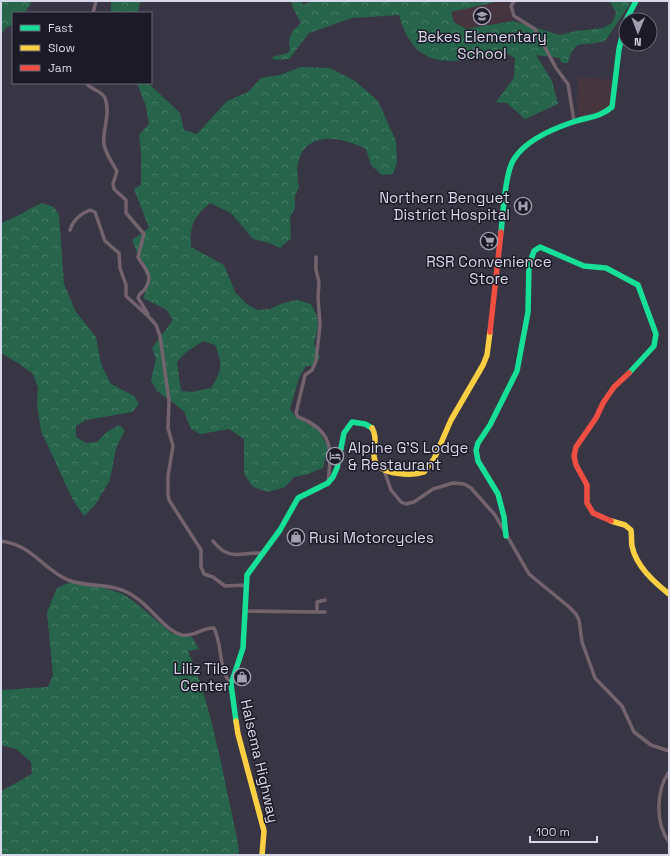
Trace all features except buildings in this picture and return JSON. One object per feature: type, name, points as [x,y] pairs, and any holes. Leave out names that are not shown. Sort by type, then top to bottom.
[{"type":"main road","points":[[630,12],[636,1]]},
{"type":"main road","points":[[328,483],[336,472],[344,433],[352,422],[361,422],[370,426],[376,436],[375,462],[378,467],[384,470],[417,474],[423,473],[427,469],[440,446],[447,428],[481,370],[487,355],[509,170],[513,160],[524,148],[549,131],[574,121],[602,114],[607,112],[612,107],[615,93],[619,52]]},
{"type":"main road","points":[[506,536],[504,517],[498,494],[478,461],[476,450],[478,443],[490,425],[519,364],[528,312],[529,265],[534,251],[540,247],[555,252],[584,266],[601,267],[612,270],[616,274],[633,282],[640,288],[656,334],[656,342],[642,361],[614,387],[584,437],[576,447],[574,456],[576,465],[587,485],[589,508],[598,517],[619,522],[631,530],[632,544],[640,563],[645,571],[669,594]]},
{"type":"main road","name":"Halsema Highway","points":[[262,855],[264,846],[264,831],[238,734],[231,684],[243,648],[247,575],[280,530],[298,498],[328,483]]},
{"type":"street","points":[[93,12],[96,1]]},
{"type":"street","points":[[514,1],[511,6],[514,16],[535,29],[553,63],[568,84],[574,121]]},
{"type":"street","points":[[87,84],[89,87],[99,92],[106,100],[107,118],[104,144],[107,155],[117,171],[113,184],[114,189],[126,200],[126,213],[144,234],[138,257],[148,270],[149,275],[147,286],[138,298],[149,317]]},
{"type":"street","points":[[70,230],[74,221],[85,212],[90,210],[95,212],[105,241],[118,251],[120,268],[126,285],[126,296],[156,325],[160,336],[169,400],[168,428],[173,446],[168,476],[169,500],[201,550],[201,567],[204,574],[213,577],[226,586],[246,585]]},
{"type":"street","points":[[316,257],[316,270],[319,282],[318,297],[320,325],[316,361],[314,368],[305,374],[296,413],[298,416],[320,428],[328,439],[330,452],[328,483]]},
{"type":"street","points":[[384,470],[391,490],[401,502],[406,504],[414,502],[443,485],[453,482],[464,484],[481,498],[494,516],[529,574],[576,614],[579,620],[582,642],[595,678],[622,706],[634,732],[651,745],[669,751]]},
{"type":"street","points":[[1,541],[22,546],[59,575],[69,580],[110,586],[130,593],[175,632],[190,635],[207,628],[214,628],[221,648],[223,674],[231,684]]},
{"type":"street","points":[[213,541],[220,550],[227,554],[264,553]]},
{"type":"street","points":[[317,612],[317,602],[325,600]]},
{"type":"street","points":[[245,610],[325,612]]},
{"type":"street","points":[[669,772],[662,786],[659,815],[664,835],[669,842]]},
{"type":"shaded area","name":"Bekes Elementary School","points":[[500,1],[507,1],[513,21],[466,29],[454,22],[451,12]]},
{"type":"shaded area","points":[[578,77],[614,80],[612,102],[606,111],[579,117],[577,101]]},
{"type":"green space","points":[[1,1],[32,1],[26,12],[12,12],[12,25],[7,27],[1,34]]},
{"type":"green space","points":[[111,1],[140,1],[138,12],[111,12]]},
{"type":"green space","points":[[291,1],[302,1],[303,5],[312,1],[500,1],[451,12],[454,22],[466,29],[513,21],[560,35],[576,31],[603,28],[612,23],[616,13],[610,1],[632,1],[625,12],[618,12],[618,22],[605,41],[580,44],[574,49],[568,63],[562,63],[559,58],[536,55],[552,81],[558,104],[525,119],[507,103],[496,102],[514,78],[515,58],[506,53],[456,61],[441,60],[428,56],[416,48],[407,35],[399,15],[352,18],[309,33],[289,59],[275,60],[272,57],[288,53],[290,50],[289,41],[291,35],[301,23]]},
{"type":"green space","points":[[301,67],[330,68],[355,81],[378,101],[396,141],[397,163],[393,174],[382,175],[371,165],[366,149],[338,139],[314,141],[306,147],[300,157],[297,170],[299,187],[295,196],[295,208],[290,217],[291,238],[280,248],[269,243],[253,239],[231,213],[210,203],[196,218],[192,227],[191,247],[224,265],[235,292],[247,304],[257,310],[270,309],[283,303],[297,300],[311,304],[317,316],[318,327],[314,344],[320,357],[314,366],[306,366],[299,378],[290,409],[295,416],[318,430],[328,447],[323,468],[308,474],[294,477],[285,487],[268,492],[253,487],[244,474],[244,439],[229,429],[201,434],[191,429],[184,411],[157,391],[151,380],[156,359],[152,348],[173,320],[167,310],[143,298],[149,282],[132,240],[149,228],[134,189],[141,185],[141,153],[139,135],[149,124],[146,106],[137,84],[149,84],[180,113],[184,130],[197,134],[227,101],[248,92],[261,78],[280,75]],"holes":[[[203,341],[215,345],[219,357],[219,372],[211,388],[192,392],[181,391],[177,362],[185,353]]]},
{"type":"green space","points":[[42,203],[54,207],[59,215],[64,284],[76,312],[96,337],[101,364],[111,384],[134,396],[139,404],[132,412],[86,420],[76,426],[76,437],[86,443],[97,442],[107,432],[119,425],[125,430],[116,448],[110,480],[95,505],[84,516],[73,500],[41,431],[37,404],[38,388],[33,374],[1,353],[1,223],[12,219]]},
{"type":"green space","points":[[71,582],[95,585],[123,594],[136,603],[171,633],[192,637],[199,649],[188,651],[204,695],[216,741],[236,833],[239,851],[238,855],[1,855],[1,791],[32,774],[31,762],[16,749],[1,745],[1,690],[48,687],[53,675],[47,612],[57,588]]},
{"type":"traffic: fast","points":[[630,12],[636,1]]},
{"type":"traffic: fast","points":[[501,232],[508,174],[514,159],[525,146],[540,136],[573,122],[602,114],[612,107],[619,52]]},
{"type":"traffic: fast","points":[[506,536],[504,517],[498,494],[478,461],[476,450],[478,443],[490,425],[517,371],[528,312],[529,265],[534,251],[540,247],[584,266],[606,268],[638,285],[656,334],[654,346],[629,373]]},
{"type":"traffic: fast","points":[[236,721],[231,684],[243,648],[247,575],[280,530],[298,498],[328,483],[333,477],[337,468],[344,433],[352,422],[365,424],[372,428]]},
{"type":"traffic: slow","points":[[372,428],[375,436],[374,457],[378,466],[390,472],[397,473],[412,474],[424,472],[434,459],[451,420],[483,365],[487,355],[490,332]]},
{"type":"traffic: slow","points":[[611,521],[625,525],[631,530],[632,546],[637,560],[646,573],[669,594]]},
{"type":"traffic: slow","points":[[236,721],[238,734],[264,831],[262,855]]},
{"type":"traffic: jam","points":[[490,332],[501,232]]},
{"type":"traffic: jam","points":[[611,521],[593,513],[587,503],[587,485],[576,465],[574,456],[576,447],[596,418],[603,403],[614,387],[629,373]]},
{"type":"place","name":"Bekes Elementary School","points":[[482,16]]},
{"type":"place","name":"Northern Benguet District Hospital","points":[[523,206]]},
{"type":"place","name":"RSR Convenience Store","points":[[489,241]]},
{"type":"place","name":"Alpine G'S Lodge & Restaurant","points":[[335,456]]},
{"type":"place","name":"Rusi Motorcycles","points":[[296,537]]},
{"type":"place","name":"Liliz Tile Center","points":[[242,677]]}]
